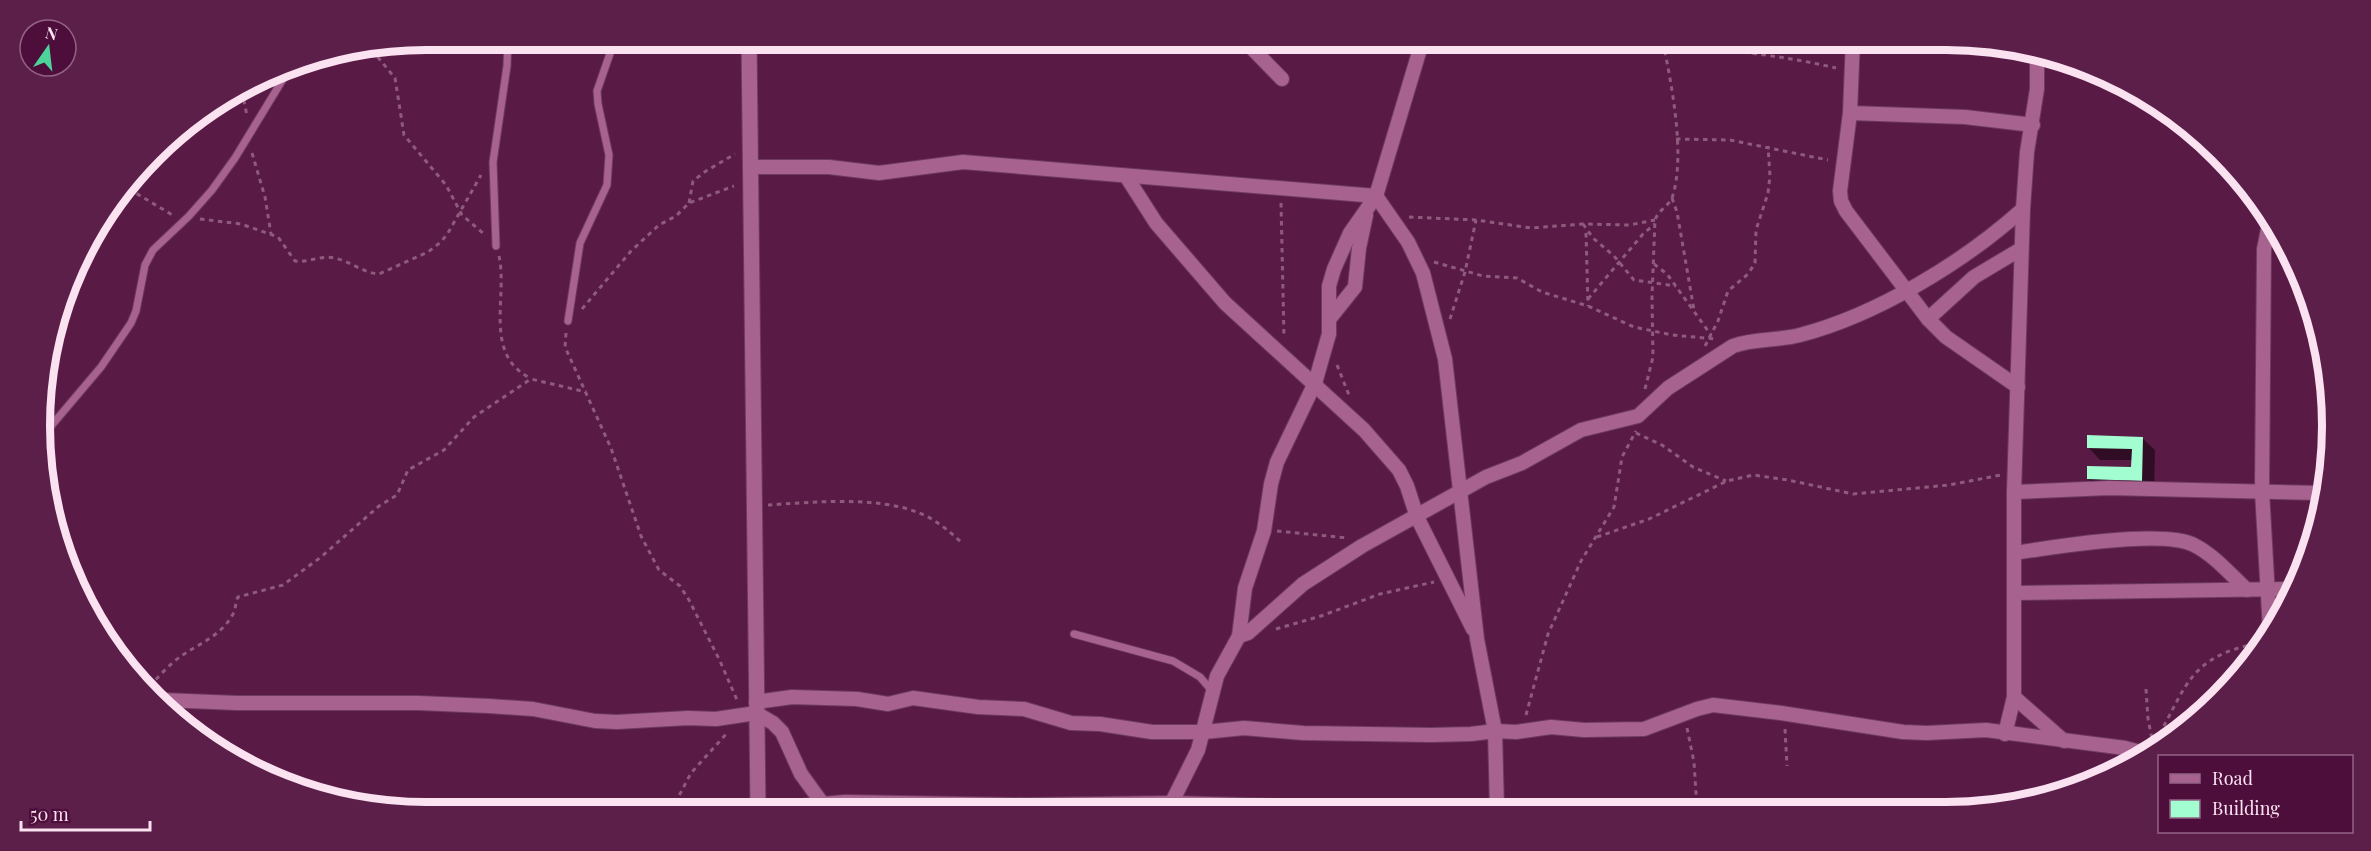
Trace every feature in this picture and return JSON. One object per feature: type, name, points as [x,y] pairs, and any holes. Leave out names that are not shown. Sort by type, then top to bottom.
[{"type":"street","points":[[749,50],[755,506],[752,710],[757,802]]},
{"type":"street","points":[[1254,50],[1282,79]]},
{"type":"street","points":[[1243,635],[1245,588],[1264,531],[1271,484],[1277,462],[1314,383],[1329,334],[1331,317],[1329,286],[1334,269],[1350,233],[1376,196],[1421,50]]},
{"type":"street","points":[[1853,50],[1850,112],[1840,191],[1841,201],[1846,211],[1928,319],[1946,337],[2018,387]]},
{"type":"street","points":[[2005,734],[2014,697],[2014,473],[2021,249],[2027,152],[2037,89],[2037,61]]},
{"type":"street","points":[[1850,112],[1965,117],[2032,125]]},
{"type":"street","points":[[750,174],[828,167],[879,172],[963,162],[1376,196],[1415,254],[1430,294],[1440,336],[1450,390],[1478,639],[1495,731],[1497,802]]},
{"type":"street","points":[[1126,176],[1156,223],[1225,303],[1364,430],[1399,470],[1417,517],[1478,639]]},
{"type":"street","points":[[1331,317],[1355,287],[1359,248],[1368,208]]},
{"type":"street","points":[[1172,802],[1204,732],[1213,692],[1224,661],[1243,635],[1323,570],[1486,477],[1522,463],[1581,430],[1642,413],[1677,382],[1710,359],[1742,342],[1782,339],[1830,326],[1907,290],[1990,237],[2023,209]]},
{"type":"street","points":[[2268,233],[2264,249],[2262,491],[2269,616]]},
{"type":"street","points":[[1928,319],[1974,277],[2021,249]]},
{"type":"street","points":[[2014,492],[2075,488],[2315,492]]},
{"type":"street","points":[[2015,552],[2117,541],[2179,539],[2195,545],[2247,590]]},
{"type":"street","points":[[2015,593],[2284,589]]},
{"type":"street","points":[[2269,606],[2273,611]]},
{"type":"street","points":[[170,700],[489,706],[617,722],[688,718],[716,719],[792,697],[857,699],[888,704],[913,698],[978,707],[1024,709],[1071,723],[1100,724],[1152,732],[1204,732],[1244,728],[1303,733],[1431,735],[1516,732],[1551,727],[1584,730],[1644,729],[1713,705],[1903,732],[1986,730],[2135,751]]},
{"type":"street","points":[[2014,697],[2064,741]]},
{"type":"street","points":[[752,710],[773,723],[782,732],[801,774],[821,802]]},
{"type":"lane","points":[[496,246],[493,162],[508,50]]},
{"type":"lane","points":[[568,321],[580,243],[608,185],[609,155],[597,91],[611,50]]},
{"type":"lane","points":[[50,427],[100,367],[131,323],[136,311],[145,265],[153,250],[187,219],[235,158],[284,77]]},
{"type":"lane","points":[[1074,634],[1173,661],[1200,677],[1213,692]]},
{"type":"path","points":[[1665,50],[1675,108],[1676,179],[1672,198],[1677,212],[1694,310]]},
{"type":"path","points":[[1710,50],[1779,56],[1853,72]]},
{"type":"path","points":[[375,53],[395,78],[404,135],[446,185],[460,211],[496,246],[501,262],[501,335],[511,362],[518,372],[531,379],[586,392]]},
{"type":"path","points":[[243,97],[251,129]]},
{"type":"path","points":[[247,137],[265,197],[272,234]]},
{"type":"path","points":[[1676,139],[1730,140],[1843,163]]},
{"type":"path","points":[[689,203],[693,181],[750,146]]},
{"type":"path","points":[[1712,337],[1728,291],[1748,274],[1755,263],[1756,230],[1768,192],[1770,176],[1768,146]]},
{"type":"path","points":[[132,191],[187,219],[241,224],[272,234],[282,240],[296,261],[331,257],[372,274],[379,274],[428,252],[441,242],[486,168]]},
{"type":"path","points":[[676,802],[691,773],[752,710],[720,661],[689,600],[680,586],[660,570],[641,536],[611,448],[565,347],[568,321],[586,306],[631,251],[659,225],[676,216],[689,203],[750,174]]},
{"type":"path","points":[[1281,189],[1284,356]]},
{"type":"path","points":[[1516,732],[1525,717],[1548,634],[1565,592],[1614,507],[1624,448],[1636,433],[1642,413],[1644,393],[1653,357],[1652,283],[1655,222],[1657,213],[1672,198]]},
{"type":"path","points":[[1387,211],[1415,219],[1476,220],[1531,228],[1655,222]]},
{"type":"path","points":[[1440,336],[1450,320],[1465,272],[1476,220]]},
{"type":"path","points":[[1588,299],[1655,222]]},
{"type":"path","points":[[1583,224],[1586,231],[1588,306]]},
{"type":"path","points":[[1586,231],[1620,263],[1634,280],[1676,286]]},
{"type":"path","points":[[1415,254],[1465,272],[1483,276],[1517,278],[1542,292],[1588,306],[1619,321],[1653,332],[1742,342]]},
{"type":"path","points":[[1654,264],[1667,274],[1712,337]]},
{"type":"path","points":[[1329,334],[1336,365],[1350,397]]},
{"type":"path","points":[[153,683],[178,657],[209,639],[223,627],[234,613],[238,597],[283,585],[321,557],[379,506],[397,495],[408,470],[444,450],[474,417],[531,379]]},
{"type":"path","points":[[1636,433],[1662,445],[1693,467],[1727,481]]},
{"type":"path","points":[[1597,537],[1649,519],[1727,481],[1754,475],[1853,494],[1949,485],[2014,473]]},
{"type":"path","points":[[755,506],[820,502],[899,506],[932,519],[961,542]]},
{"type":"path","points":[[1243,635],[1266,632],[1321,616],[1380,594],[1449,579]]},
{"type":"path","points":[[2157,736],[2177,698],[2199,669],[2224,652],[2250,646]]},
{"type":"path","points":[[2146,689],[2152,739]]},
{"type":"path","points":[[1781,713],[1784,723],[1787,766]]},
{"type":"path","points":[[1679,717],[1691,739],[1696,802]]},
{"type":"building","points":[[2087,435],[2143,437],[2142,481],[2087,479],[2087,466],[2131,467],[2132,449],[2087,448]]}]
